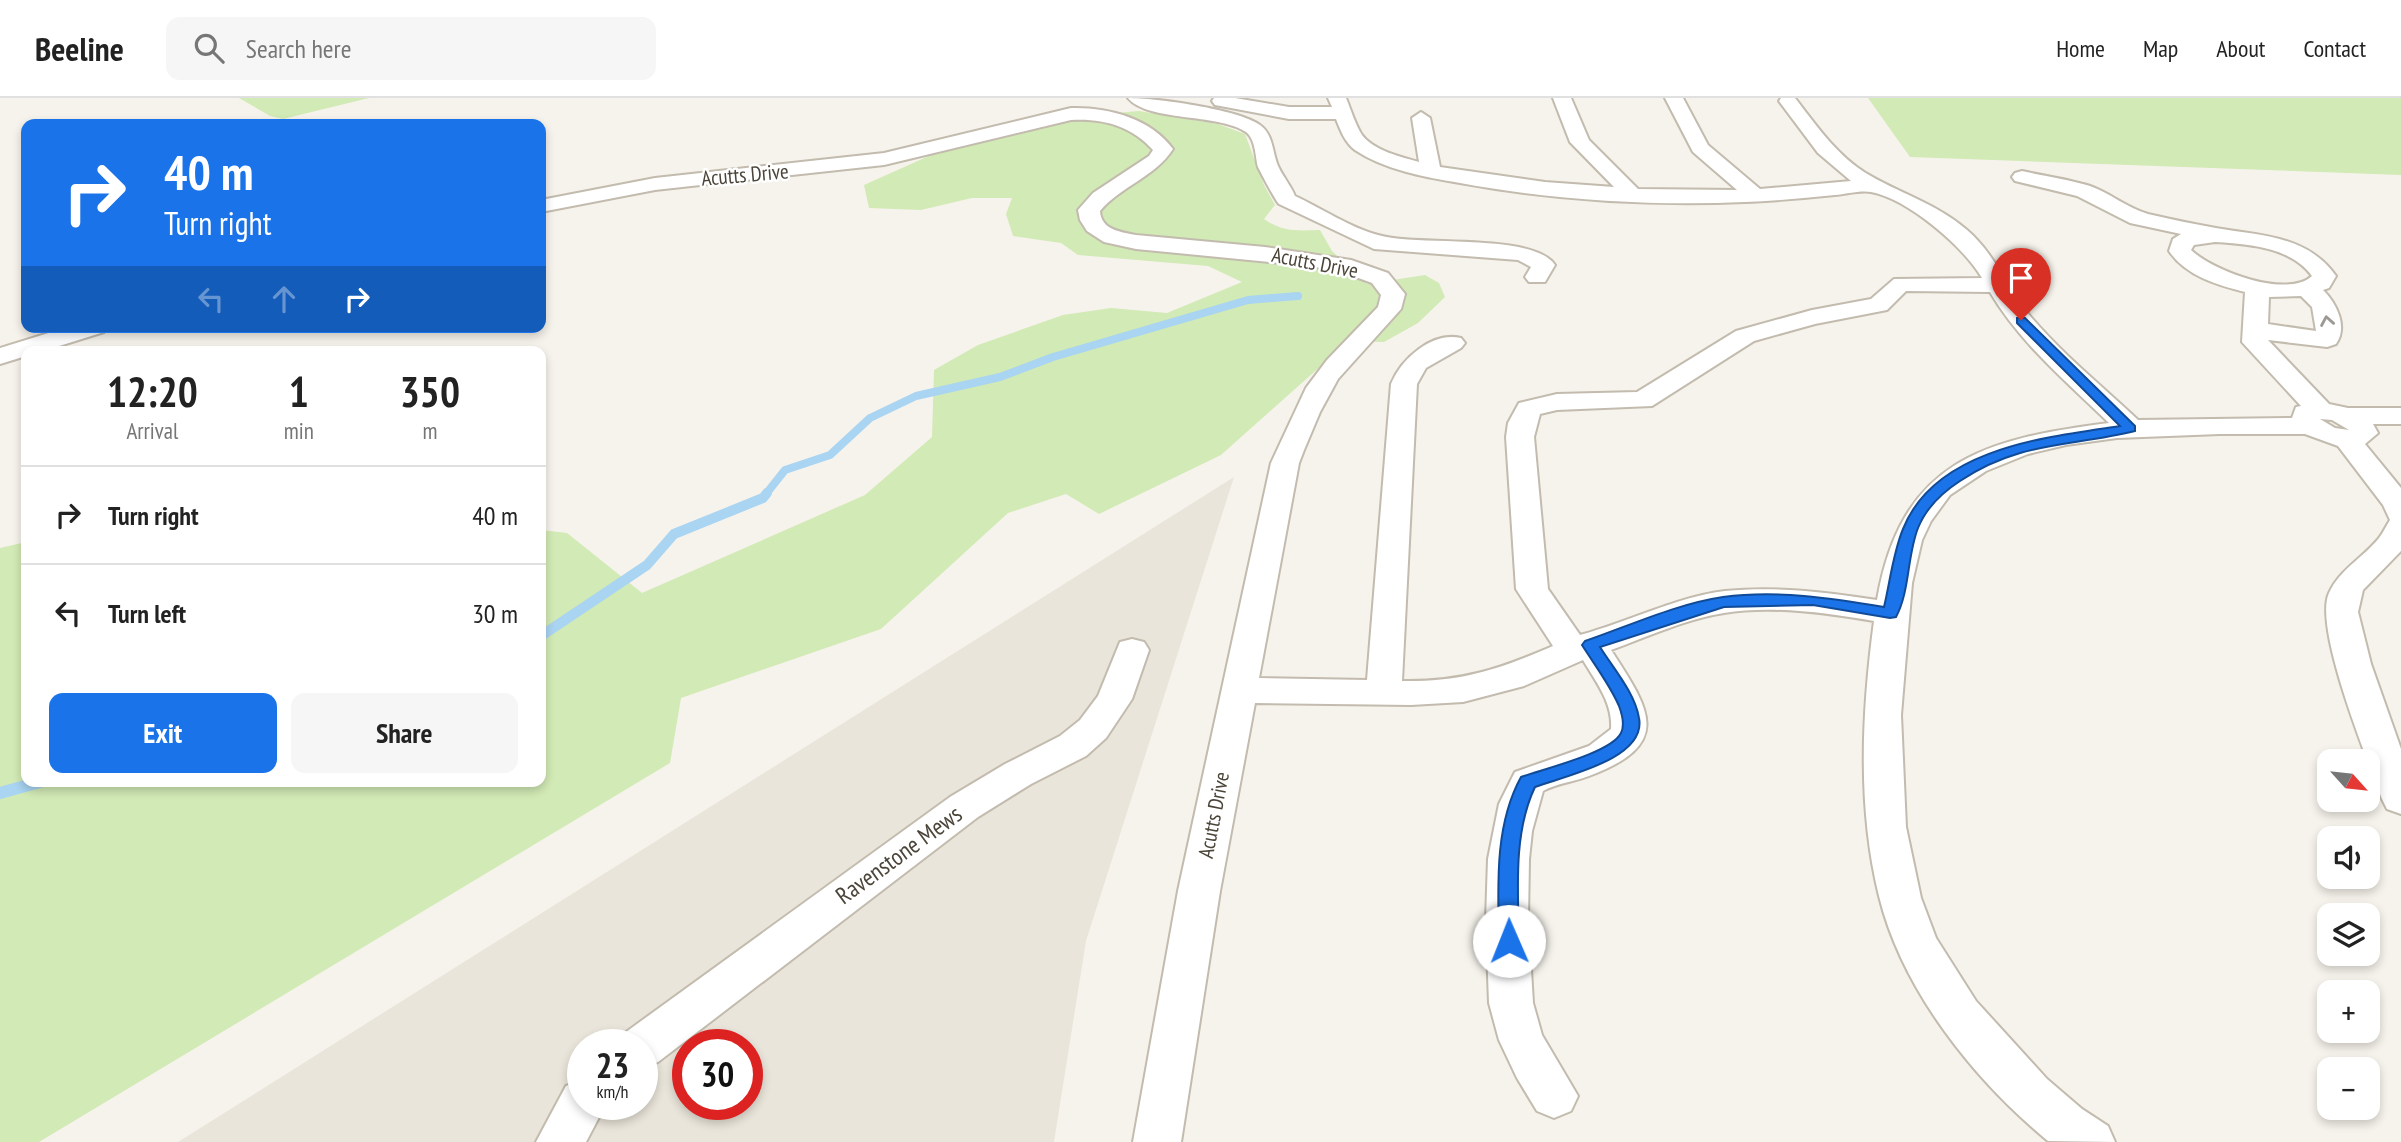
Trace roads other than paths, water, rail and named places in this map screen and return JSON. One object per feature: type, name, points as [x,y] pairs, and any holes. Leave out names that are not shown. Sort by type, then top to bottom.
[{"type":"street","points":[[1137,98],[1160,107],[1227,118],[1250,127],[1263,143],[1269,169],[1279,182],[1286,200],[1356,235],[1389,244],[1523,254],[1544,265],[1537,277]]},
{"type":"street","points":[[1207,98],[1289,113],[1340,105],[1353,136],[1367,149],[1387,159],[1431,172],[1494,182],[1632,194],[1755,195],[1872,185]]},
{"type":"street","points":[[1562,98],[1583,147],[1632,194]]},
{"type":"street","points":[[1674,98],[1700,148],[1755,195]]},
{"type":"street","points":[[1788,101],[1835,162],[1949,227],[1977,252],[1996,285],[2030,331],[2130,428]]},
{"type":"street","name":"Acutts Drive","points":[[546,205],[656,184],[884,159],[1071,114],[1091,113],[1120,120],[1149,134],[1163,149],[1156,160],[1094,203],[1089,216],[1101,231],[1114,238],[1143,244],[1238,250],[1311,260],[1361,271],[1382,281],[1391,289],[1393,300],[1389,309],[1336,366],[1313,399],[1285,463],[1192,932],[1157,1142]]},
{"type":"street","points":[[1421,118],[1431,172]]},
{"type":"street","points":[[2022,177],[2084,191],[2138,218],[2215,235],[2265,242],[2310,260],[2320,268],[2324,276],[2321,283],[2306,289],[2257,287],[2214,275],[2192,263],[2180,251],[2181,244],[2187,239],[2215,235]]},
{"type":"street","points":[[1554,1096],[1519,1040],[1514,1022],[1508,878],[1517,805],[1528,782],[1608,753],[1622,744],[1631,732],[1631,719],[1627,704],[1582,648],[1537,599],[1529,575],[1520,437],[1522,422],[1529,409],[1557,402],[1643,400],[1745,336],[1812,317],[1878,305],[1892,288],[1902,284],[1996,285]]},
{"type":"street","points":[[2257,287],[2255,342],[2337,424],[2400,512],[2389,545],[2348,589],[2342,599],[2341,611],[2359,680],[2401,799]]},
{"type":"street","points":[[2255,329],[2302,338],[2326,339],[2329,334],[2325,309],[2316,294],[2306,289]]},
{"type":"street","points":[[33,346],[75,333]]},
{"type":"street","points":[[1384,692],[1404,384],[1407,372],[1414,363],[1452,343]]},
{"type":"street","points":[[0,356],[21,350]]},
{"type":"street","points":[[2337,424],[2401,416]]},
{"type":"street","points":[[2091,1142],[2051,1114],[1978,1038],[1950,1003],[1908,921],[1887,829],[1883,695],[1890,613],[1910,529],[1918,514],[1940,488],[1978,463],[2005,451],[2043,442],[2130,428],[2337,424],[2401,428]]},
{"type":"street","points":[[1239,690],[1434,693],[1481,687],[1582,648],[1688,611],[1724,602],[1813,600],[1890,613]]},
{"type":"street","name":"Ravenstone Mews","points":[[658,1035],[964,807],[1018,774],[1073,746],[1093,729],[1108,708],[1132,650]]},
{"type":"street","points":[[560,1142],[573,1120]]},
{"type":"waterway","points":[[766,494],[785,470],[830,455],[870,418],[916,396],[1000,377],[1053,357],[1248,300],[1298,296]]},
{"type":"waterway","points":[[546,633],[647,565],[674,534],[763,498],[767,493]]},
{"type":"waterway","points":[[0,793],[22,787]]}]
